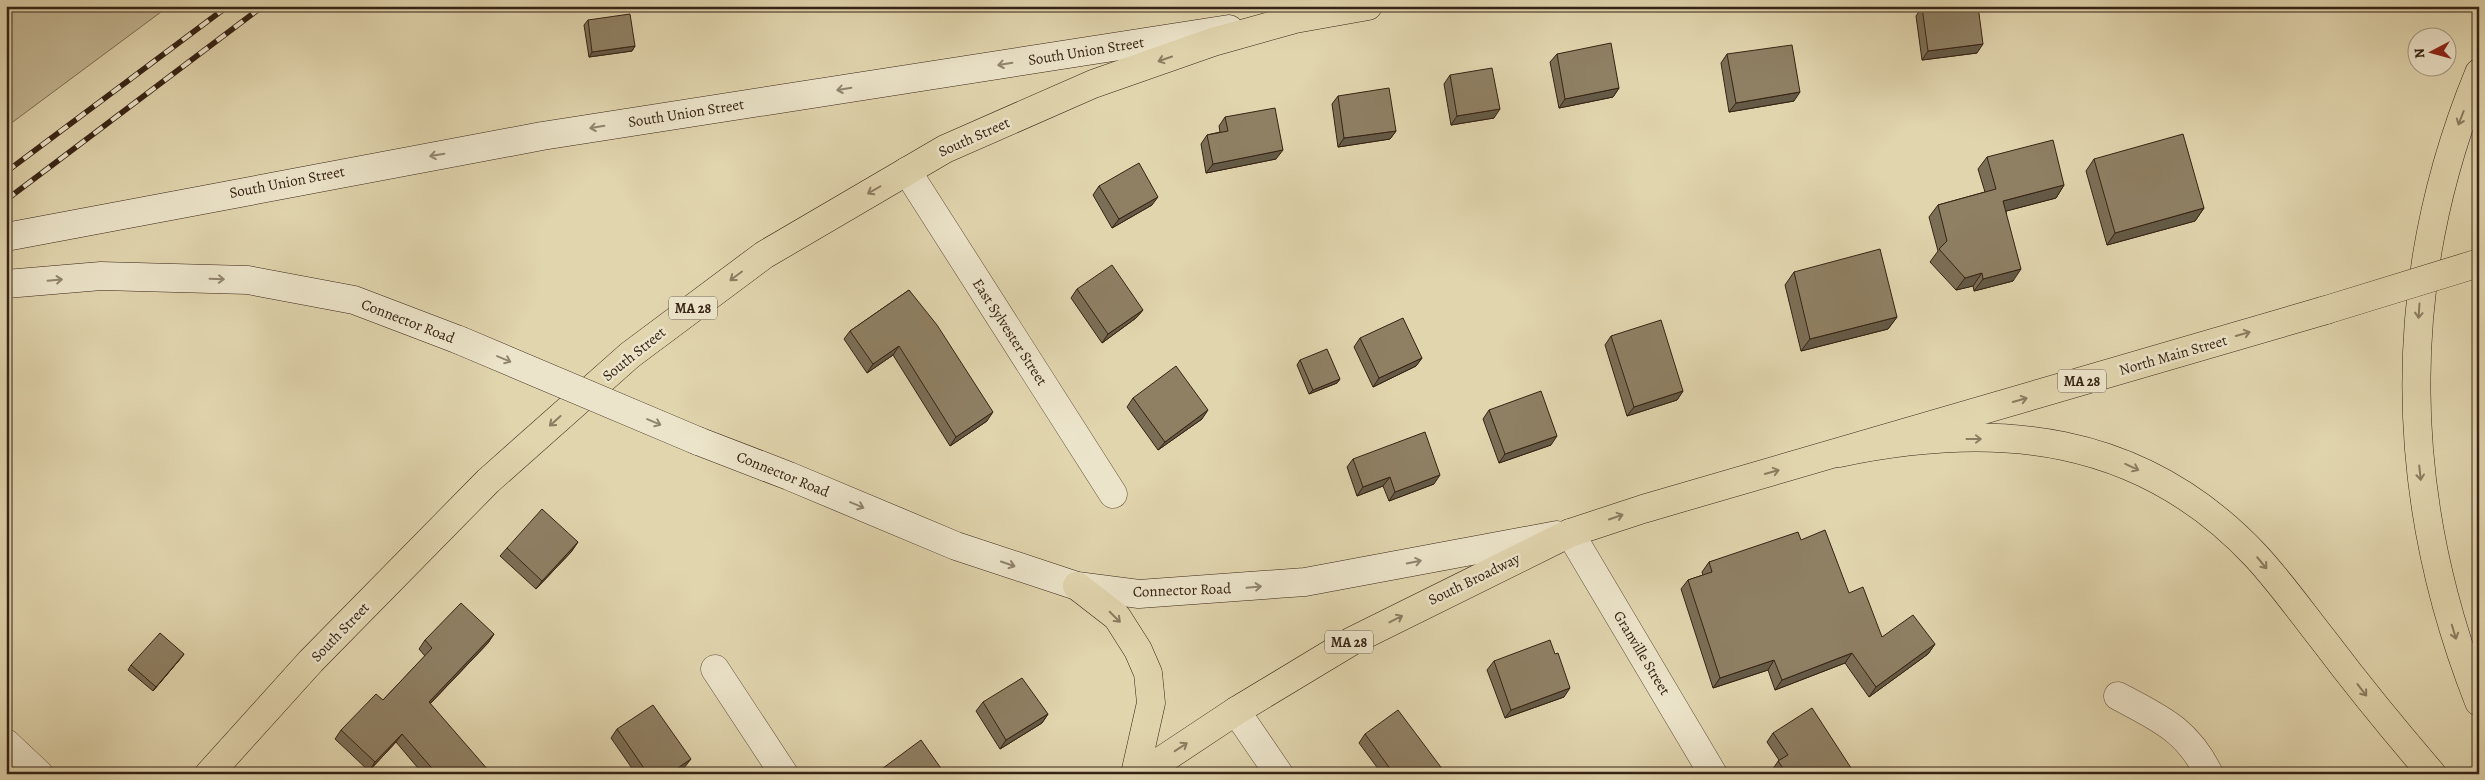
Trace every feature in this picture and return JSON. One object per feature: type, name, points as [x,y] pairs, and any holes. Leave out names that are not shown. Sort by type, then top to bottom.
[{"type":"main road","name":"South Union Street","points":[[6,236],[542,136],[1368,6]]},
{"type":"main road","name":"South Street","points":[[209,774],[311,661],[488,481],[630,355],[764,255],[945,149],[1093,84],[1213,42],[1295,19]]},
{"type":"main road","points":[[2479,73],[2458,126],[2431,228],[2420,297],[2415,356],[2415,416],[2420,476],[2430,539],[2444,600],[2462,661],[2479,702]]},
{"type":"main road","name":"East Sylvester Street","points":[[907,171],[1113,494]]},
{"type":"main road","name":"North Main Street","points":[[1839,453],[2326,310],[2479,263]]},
{"type":"main road","name":"Connector Road","points":[[6,284],[101,276],[248,280],[354,300],[460,340],[698,441],[789,476],[956,546],[1077,586],[1139,594],[1305,582],[1570,533]]},
{"type":"main road","points":[[1839,453],[1874,446],[1926,440],[1978,438],[2031,441],[2088,450],[2153,477],[2209,512],[2257,557],[2382,717],[2432,774]]},
{"type":"main road","name":"South Broadway","points":[[1141,774],[1236,711],[1352,641],[1570,533],[1643,508],[1839,453]]},
{"type":"main road","name":"Granville Street","points":[[1570,533],[1713,774]]},
{"type":"main road","points":[[1077,586],[1117,617],[1138,650],[1148,673],[1151,703],[1135,774]]},
{"type":"main road","points":[[714,669],[784,774]]},
{"type":"main road","points":[[2118,696],[2170,724],[2187,741],[2209,774]]},
{"type":"main road","points":[[1236,711],[1279,774]]},
{"type":"main road","points":[[6,743],[39,774]]},
{"type":"shaded area","points":[[6,6],[169,6],[6,127]]},
{"type":"building","points":[[1978,6],[1983,44],[1928,51],[1922,7]]},
{"type":"building","points":[[630,14],[635,46],[592,52],[588,20]]},
{"type":"building","points":[[1611,43],[1619,88],[1565,99],[1557,54]]},
{"type":"building","points":[[1792,45],[1800,92],[1736,103],[1727,54]]},
{"type":"building","points":[[1492,68],[1500,109],[1457,116],[1450,75]]},
{"type":"building","points":[[1389,88],[1396,131],[1344,138],[1338,96]]},
{"type":"building","points":[[1275,108],[1283,150],[1213,164],[1207,135],[1228,131],[1225,117]]},
{"type":"building","points":[[2183,134],[2204,208],[2115,233],[2094,159]]},
{"type":"building","points":[[2053,140],[2064,185],[2003,201],[2021,269],[1983,279],[1982,273],[1965,278],[1939,249],[1947,241],[1938,205],[1996,189],[1987,157]]},
{"type":"building","points":[[1139,163],[1158,197],[1119,219],[1099,186]]},
{"type":"building","points":[[1880,249],[1897,317],[1810,339],[1794,272]]},
{"type":"building","points":[[1112,265],[1143,310],[1108,334],[1077,289]]},
{"type":"building","points":[[909,290],[937,325],[993,412],[956,437],[899,346],[873,364],[850,331]]},
{"type":"building","points":[[1403,318],[1422,358],[1379,378],[1360,338]]},
{"type":"building","points":[[1661,320],[1683,391],[1634,407],[1611,336]]},
{"type":"building","points":[[1327,349],[1340,379],[1313,390],[1300,360]]},
{"type":"building","points":[[1176,366],[1208,410],[1165,442],[1133,398]]},
{"type":"building","points":[[1541,391],[1557,436],[1505,454],[1489,410]]},
{"type":"building","points":[[1425,432],[1440,475],[1395,492],[1390,477],[1363,487],[1353,459]]},
{"type":"building","points":[[542,509],[578,542],[542,581],[507,548]]},
{"type":"building","points":[[1825,530],[1849,593],[1863,587],[1882,637],[1913,615],[1935,644],[1876,687],[1852,653],[1782,680],[1774,660],[1720,678],[1688,580],[1712,572],[1709,562],[1798,532],[1801,540]]},
{"type":"building","points":[[461,603],[494,634],[429,702],[489,771],[486,774],[437,774],[402,734],[375,762],[341,730],[376,694],[383,700],[432,648],[425,640]]},
{"type":"building","points":[[160,633],[184,654],[156,687],[131,665]]},
{"type":"building","points":[[1550,640],[1555,654],[1558,653],[1570,688],[1511,710],[1494,661]]},
{"type":"building","points":[[1022,678],[1048,714],[1006,740],[983,702]]},
{"type":"building","points":[[653,705],[691,759],[669,774],[648,774],[617,729]]},
{"type":"building","points":[[1812,708],[1855,774],[1787,774],[1778,761],[1788,755],[1773,733]]},
{"type":"building","points":[[1398,710],[1446,774],[1394,774],[1365,734]]},
{"type":"building","points":[[921,740],[945,774],[875,774]]},
{"type":"railway","points":[[6,172],[228,6]]},
{"type":"railway","points":[[6,200],[263,6]]}]
